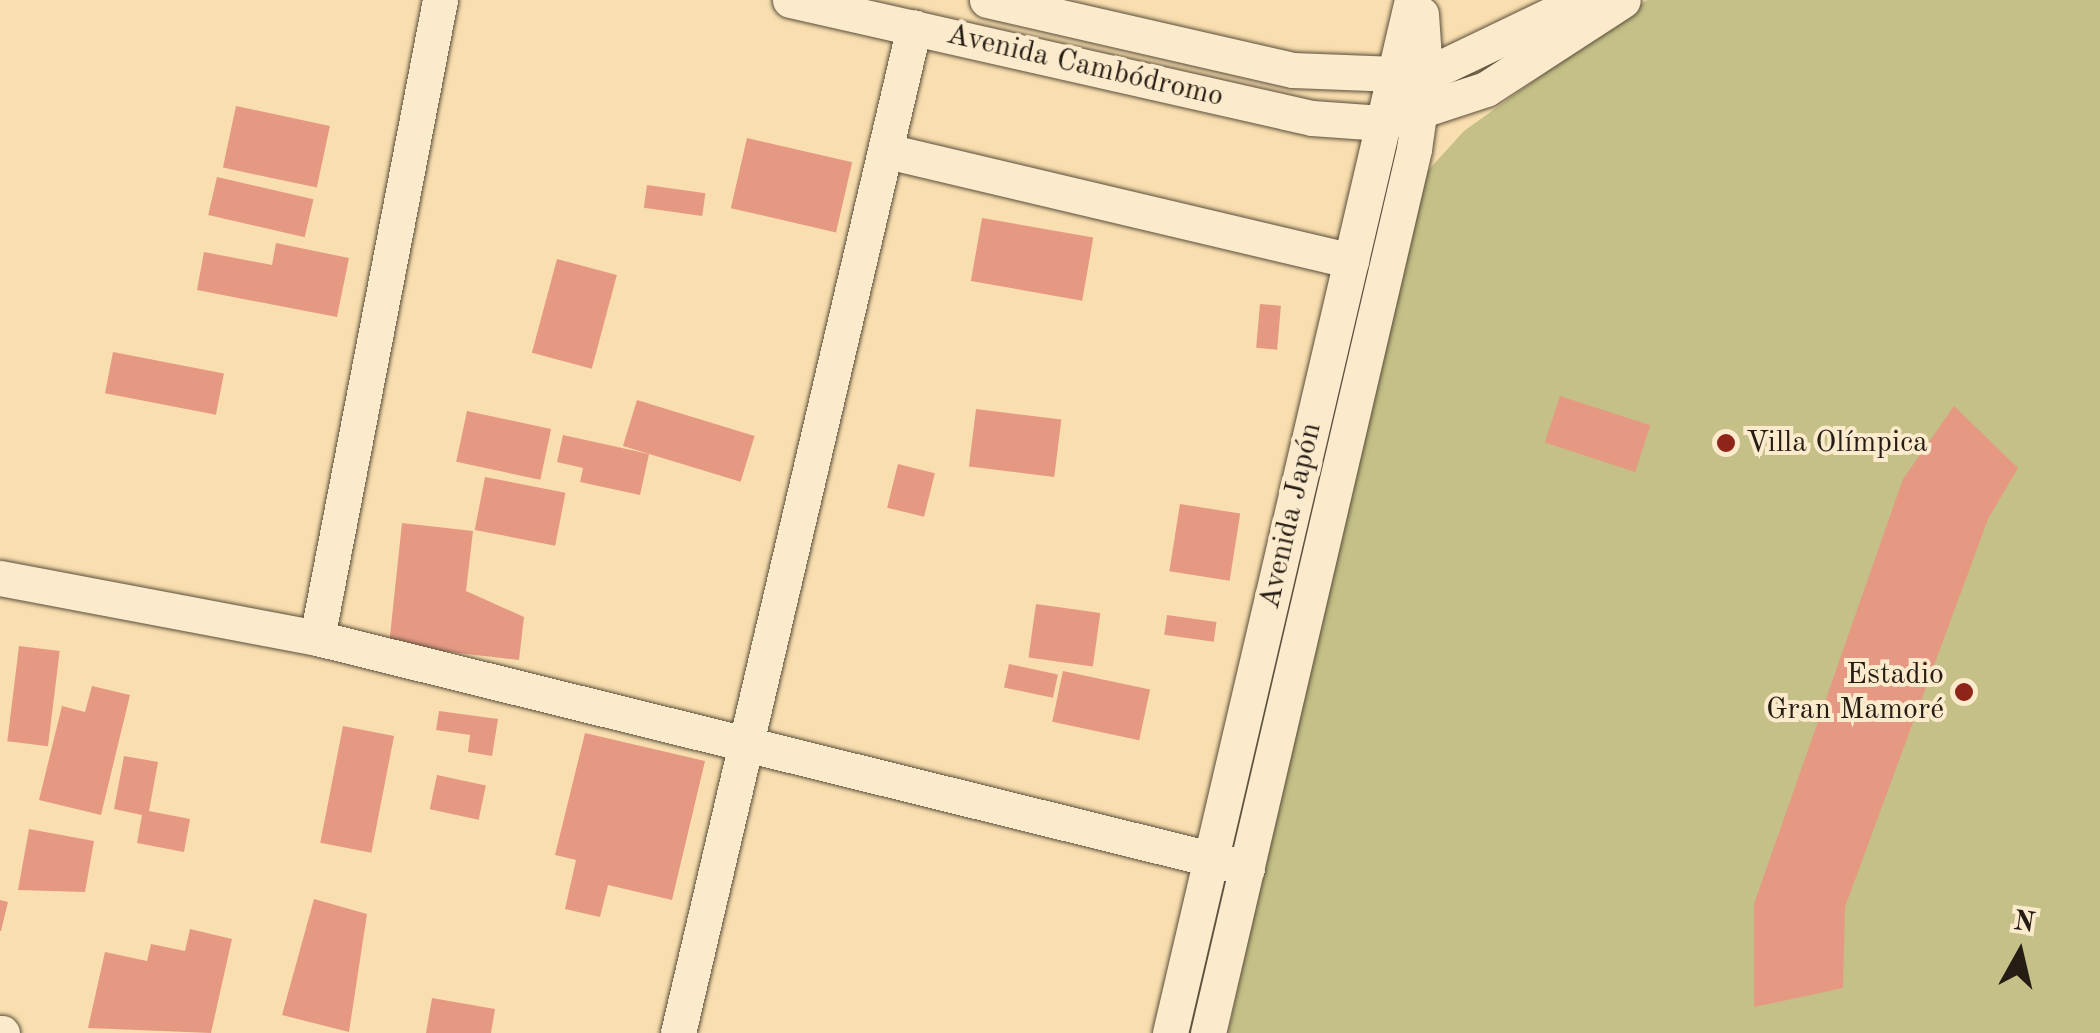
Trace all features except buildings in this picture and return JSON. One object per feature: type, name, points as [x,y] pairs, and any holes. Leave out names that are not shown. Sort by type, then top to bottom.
[{"type":"street","points":[[317,638],[440,0]]},
{"type":"street","name":"Avenida Cambódromo","points":[[790,0],[1312,118],[1382,123],[1486,89],[1621,0]]},
{"type":"street","name":"Avenida Cambódromo","points":[[987,0],[1293,70],[1410,73]]},
{"type":"street","name":"Avenida Japón","points":[[1208,1033],[1419,114],[1410,73],[1412,0]]},
{"type":"street","name":"Avenida Japón","points":[[1170,1033],[1382,123],[1410,73],[1420,0]]},
{"type":"street","points":[[1410,73],[1562,10],[1621,0]]},
{"type":"street","points":[[678,1033],[914,28]]},
{"type":"street","points":[[888,151],[1351,261]]},
{"type":"street","points":[[0,578],[317,638],[1212,856],[1246,868]]},
{"type":"shaded area","name":"Villa Olímpica","points":[[1647,0],[2100,0],[2100,1033],[1228,1033],[1412,188],[1464,131]]},
{"type":"place","name":"Villa Olímpica","points":[[1726,443]]},
{"type":"place","name":"Estadio Gran Mamoré","points":[[1964,692]]}]
